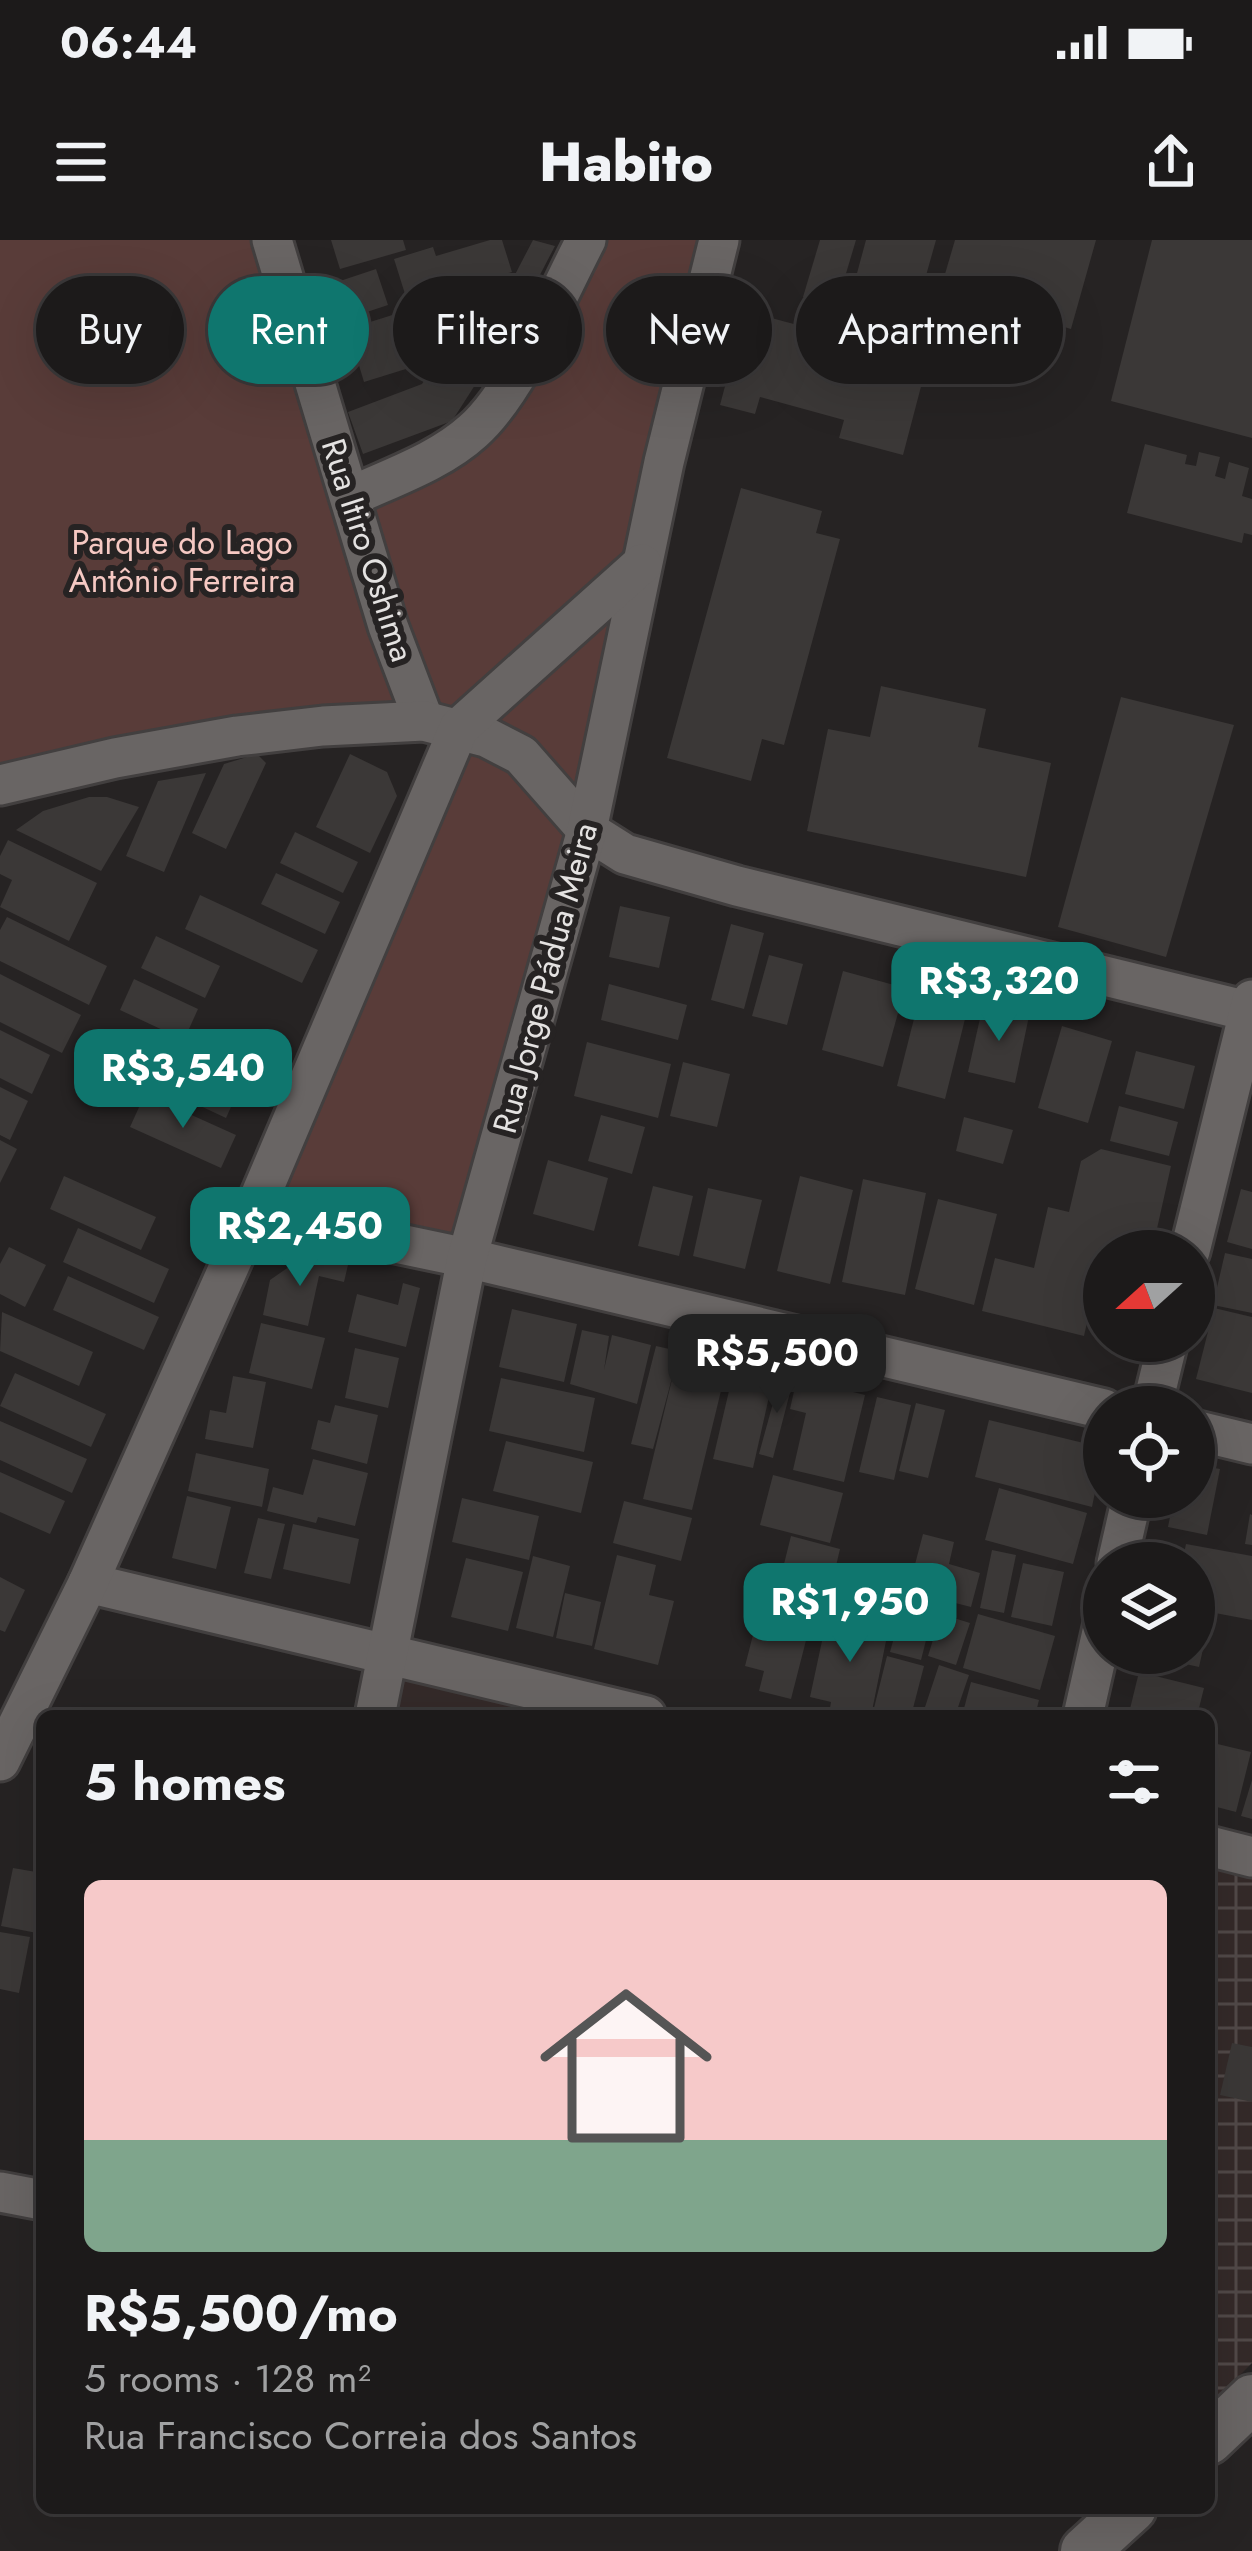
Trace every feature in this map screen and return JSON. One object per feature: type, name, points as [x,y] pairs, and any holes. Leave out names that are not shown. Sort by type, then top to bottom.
[{"type":"street","name":"Rua Itiro Oshima","points":[[272,240],[388,626],[441,724]]},
{"type":"street","points":[[350,497],[443,451],[478,426],[512,380],[586,240]]},
{"type":"street","name":"Rua Jorge Pádua Meira","points":[[376,1710],[467,1258],[587,830],[710,248]]},
{"type":"street","points":[[0,1761],[88,1583],[254,1213],[441,724],[641,564]]},
{"type":"street","points":[[0,785],[237,736],[323,726],[441,724],[521,755],[587,830],[625,854],[737,886],[1251,1008],[1195,1230]]},
{"type":"street","points":[[254,1213],[467,1258],[1083,1404]]},
{"type":"street","points":[[1215,1435],[1252,1444]]},
{"type":"street","points":[[88,1583],[620,1710]]},
{"type":"street","points":[[1084,1710],[1092,1674]]},
{"type":"street","points":[[1215,1848],[1252,1857]]},
{"type":"street","points":[[0,2192],[36,2199]]},
{"type":"street","points":[[1085,2551],[1125,2514]]},
{"type":"shaded area","points":[[389,1657],[603,1710],[377,1710]]},
{"type":"shaded area","points":[[1215,1867],[1252,1876],[1252,2363],[1220,2395],[1215,2394]]},
{"type":"green space","name":"Parque do Lago Antônio Ferreira","points":[[0,240],[273,240],[284,276],[208,276],[208,384],[318,384],[424,721],[0,787]]},
{"type":"green space","points":[[593,240],[700,240],[693,276],[606,276],[606,384],[673,384],[642,545],[456,725],[426,717],[357,493],[445,454],[493,384],[582,384],[582,276],[568,276]]},
{"type":"green space","points":[[632,581],[585,817],[471,726]]},
{"type":"green space","points":[[463,736],[512,756],[578,834],[464,1251],[262,1207]]},
{"type":"building","points":[[331,240],[403,240],[406,250],[340,269]]},
{"type":"building","points":[[502,240],[512,272],[399,276],[394,259],[433,247],[436,256]]},
{"type":"building","points":[[533,240],[555,246],[539,276],[514,276]]},
{"type":"building","points":[[820,240],[856,240],[845,276],[809,276]]},
{"type":"building","points":[[866,240],[936,240],[926,276],[856,276]]},
{"type":"building","points":[[955,240],[1096,240],[1071,329],[1063,327],[1063,276],[944,276]]},
{"type":"building","points":[[1152,240],[1252,240],[1252,438],[1111,401]]},
{"type":"building","points":[[376,269],[388,305],[369,311],[369,276],[355,276]]},
{"type":"building","points":[[393,315],[393,373],[369,380],[369,322]]},
{"type":"building","points":[[772,318],[796,325],[796,384],[922,384],[903,455],[839,438],[844,420],[760,397],[755,414],[720,405],[726,384],[772,384]]},
{"type":"building","points":[[422,384],[476,384],[452,421],[363,454],[348,412]]},
{"type":"building","points":[[1145,444],[1187,455],[1185,464],[1196,466],[1199,452],[1220,457],[1215,476],[1225,479],[1229,462],[1249,468],[1242,496],[1252,499],[1252,535],[1244,533],[1242,543],[1127,513]]},
{"type":"building","points":[[741,488],[822,511],[816,533],[840,539],[784,745],[762,739],[751,781],[667,758]]},
{"type":"building","points":[[881,686],[986,709],[978,747],[1051,763],[1026,877],[807,831],[828,729],[870,737]]},
{"type":"building","points":[[1121,697],[1234,725],[1166,957],[1058,927]]},
{"type":"building","points":[[257,754],[266,763],[226,849],[192,833],[224,764]]},
{"type":"building","points":[[350,754],[387,772],[397,796],[370,853],[316,827]]},
{"type":"building","points":[[206,773],[164,872],[126,856],[158,781]]},
{"type":"building","points":[[89,797],[139,807],[101,871],[16,830],[43,811]]},
{"type":"building","points":[[295,832],[358,862],[343,893],[280,863]]},
{"type":"building","points":[[8,840],[97,883],[69,941],[0,907],[12,880],[0,874],[0,856]]},
{"type":"building","points":[[276,873],[340,902],[325,934],[261,904]]},
{"type":"building","points":[[200,895],[318,950],[302,983],[185,929]]},
{"type":"building","points":[[620,906],[670,917],[659,968],[609,957]]},
{"type":"building","points":[[7,917],[107,966],[89,1005],[0,961],[0,930]]},
{"type":"building","points":[[731,924],[764,933],[744,1009],[711,1000]]},
{"type":"building","points":[[156,936],[220,966],[205,998],[141,968]]},
{"type":"building","points":[[769,955],[803,964],[787,1025],[752,1016]]},
{"type":"building","points":[[843,971],[905,988],[883,1067],[822,1050]]},
{"type":"building","points":[[0,974],[81,1015],[62,1053],[0,1022]]},
{"type":"building","points":[[134,979],[198,1009],[184,1040],[120,1010]]},
{"type":"building","points":[[609,984],[687,1005],[678,1040],[601,1020]]},
{"type":"building","points":[[921,991],[969,1003],[945,1099],[897,1086]]},
{"type":"building","points":[[983,1005],[1029,1016],[1015,1083],[968,1072]]},
{"type":"building","points":[[1062,1026],[1112,1041],[1088,1123],[1038,1108]]},
{"type":"building","points":[[0,1030],[50,1055],[32,1094],[0,1078]]},
{"type":"building","points":[[587,1042],[671,1064],[658,1118],[574,1096]]},
{"type":"building","points":[[1136,1051],[1195,1066],[1184,1109],[1125,1094]]},
{"type":"building","points":[[176,1057],[240,1087],[226,1118],[162,1088]]},
{"type":"building","points":[[683,1062],[730,1074],[717,1127],[670,1116]]},
{"type":"building","points":[[0,1087],[28,1101],[10,1140],[0,1135]]},
{"type":"building","points":[[145,1094],[236,1135],[221,1168],[130,1127]]},
{"type":"building","points":[[1119,1106],[1178,1122],[1169,1156],[1110,1141]]},
{"type":"building","points":[[601,1115],[645,1127],[632,1174],[588,1161]]},
{"type":"building","points":[[964,1117],[1013,1130],[1003,1164],[956,1151]]},
{"type":"building","points":[[0,1140],[17,1149],[0,1183]]},
{"type":"building","points":[[1101,1149],[1171,1166],[1157,1230],[1083,1230],[1083,1336],[982,1311],[995,1258],[1034,1268],[1048,1207],[1069,1212],[1081,1161]]},
{"type":"building","points":[[548,1160],[608,1178],[594,1231],[533,1214]]},
{"type":"building","points":[[64,1176],[156,1217],[141,1250],[50,1209]]},
{"type":"building","points":[[800,1176],[853,1190],[830,1284],[777,1271]]},
{"type":"building","points":[[863,1179],[926,1193],[905,1295],[842,1282]]},
{"type":"building","points":[[653,1186],[693,1196],[679,1256],[638,1246]]},
{"type":"building","points":[[708,1188],[762,1200],[745,1269],[693,1256]]},
{"type":"building","points":[[1241,1189],[1252,1192],[1252,1249],[1227,1242]]},
{"type":"building","points":[[938,1199],[997,1214],[974,1305],[915,1289]]},
{"type":"building","points":[[78,1228],[169,1269],[154,1303],[63,1262]]},
{"type":"building","points":[[9,1247],[46,1265],[25,1307],[0,1294],[0,1264]]},
{"type":"building","points":[[1225,1253],[1252,1259],[1252,1313],[1215,1305]]},
{"type":"building","points":[[306,1255],[348,1265],[344,1282],[319,1276],[308,1326],[263,1315],[270,1280]]},
{"type":"building","points":[[68,1276],[159,1317],[144,1350],[53,1310]]},
{"type":"building","points":[[403,1283],[420,1288],[406,1347],[348,1332],[357,1294],[398,1305]]},
{"type":"building","points":[[1215,1308],[1252,1317],[1252,1393],[1196,1379],[1200,1362],[1215,1362]]},
{"type":"building","points":[[512,1309],[577,1324],[564,1382],[499,1367]]},
{"type":"building","points":[[2,1312],[93,1352],[79,1386],[0,1351]]},
{"type":"building","points":[[261,1323],[325,1338],[312,1389],[249,1373]]},
{"type":"building","points":[[582,1330],[609,1336],[604,1370],[612,1335],[651,1345],[637,1404],[570,1384]]},
{"type":"building","points":[[656,1346],[728,1362],[692,1510],[643,1499],[676,1363],[653,1449],[631,1444]]},
{"type":"building","points":[[355,1348],[399,1358],[388,1408],[345,1398]]},
{"type":"building","points":[[736,1361],[775,1370],[753,1468],[713,1459]]},
{"type":"building","points":[[15,1373],[106,1414],[91,1447],[0,1406]]},
{"type":"building","points":[[781,1374],[794,1377],[773,1458],[759,1454]]},
{"type":"building","points":[[233,1376],[266,1382],[253,1448],[205,1439],[210,1410],[226,1413]]},
{"type":"building","points":[[501,1378],[595,1398],[584,1452],[489,1431]]},
{"type":"building","points":[[797,1378],[865,1395],[844,1482],[793,1470],[806,1413],[790,1409]]},
{"type":"building","points":[[877,1397],[911,1405],[894,1480],[859,1472]]},
{"type":"building","points":[[916,1403],[945,1410],[928,1478],[899,1471]]},
{"type":"building","points":[[335,1405],[378,1415],[367,1464],[311,1449],[318,1420],[330,1423]]},
{"type":"building","points":[[989,1420],[1083,1443],[1083,1505],[975,1477]]},
{"type":"building","points":[[0,1421],[87,1459],[72,1493],[0,1460]]},
{"type":"building","points":[[506,1441],[593,1462],[581,1513],[493,1491]]},
{"type":"building","points":[[196,1453],[269,1469],[262,1507],[188,1491]]},
{"type":"building","points":[[313,1459],[368,1473],[355,1526],[267,1511],[273,1487],[303,1495]]},
{"type":"building","points":[[0,1472],[65,1501],[50,1534],[0,1512]]},
{"type":"building","points":[[773,1475],[843,1493],[830,1543],[760,1525]]},
{"type":"building","points":[[999,1488],[1083,1512],[1086,1518],[1073,1564],[985,1540]]},
{"type":"building","points":[[187,1496],[231,1507],[216,1569],[172,1558]]},
{"type":"building","points":[[462,1498],[539,1516],[529,1560],[452,1542]]},
{"type":"building","points":[[624,1501],[692,1518],[681,1561],[613,1543]]},
{"type":"building","points":[[1252,1515],[1252,1545],[1245,1544]]},
{"type":"building","points":[[258,1518],[285,1524],[271,1579],[244,1573]]},
{"type":"building","points":[[1170,1518],[1210,1518],[1207,1535],[1168,1527]]},
{"type":"building","points":[[293,1524],[359,1539],[350,1584],[283,1569]]},
{"type":"building","points":[[923,1534],[954,1542],[949,1564],[980,1573],[971,1607],[908,1591]]},
{"type":"building","points":[[791,1536],[840,1549],[828,1600],[778,1588]]},
{"type":"building","points":[[1215,1549],[1252,1556],[1252,1620],[1215,1613]]},
{"type":"building","points":[[992,1550],[1016,1555],[1004,1613],[980,1608]]},
{"type":"building","points":[[617,1555],[656,1565],[649,1595],[674,1601],[658,1665],[594,1649]]},
{"type":"building","points":[[533,1556],[570,1566],[553,1637],[516,1628]]},
{"type":"building","points":[[466,1558],[523,1572],[508,1631],[451,1617]]},
{"type":"building","points":[[1023,1563],[1064,1572],[1052,1626],[1011,1617]]},
{"type":"building","points":[[0,1577],[25,1590],[5,1632],[0,1630]]},
{"type":"building","points":[[565,1593],[601,1602],[592,1646],[556,1638]]},
{"type":"building","points":[[904,1601],[934,1609],[921,1660],[890,1652]]},
{"type":"building","points":[[761,1604],[812,1617],[791,1699],[759,1691],[764,1671],[745,1666]]},
{"type":"building","points":[[828,1613],[889,1626],[872,1710],[830,1710],[831,1702],[810,1697]]},
{"type":"building","points":[[941,1614],[970,1623],[956,1665],[928,1656]]},
{"type":"building","points":[[978,1614],[1055,1636],[1040,1690],[963,1668]]},
{"type":"building","points":[[887,1656],[924,1666],[913,1710],[874,1710]]},
{"type":"building","points":[[939,1665],[969,1675],[957,1710],[924,1710]]},
{"type":"building","points":[[1139,1674],[1204,1688],[1198,1710],[1130,1710]]},
{"type":"building","points":[[971,1682],[1039,1700],[1036,1710],[964,1710]]},
{"type":"building","points":[[1215,1743],[1251,1752],[1236,1812],[1215,1807]]},
{"type":"building","points":[[1252,1780],[1252,1819],[1241,1816]]},
{"type":"building","points":[[13,1868],[36,1872],[36,1933],[1,1926]]},
{"type":"building","points":[[0,1932],[30,1937],[19,1993],[0,1989]]},
{"type":"building","points":[[1232,2043],[1252,2047],[1252,2102],[1220,2095]]}]
